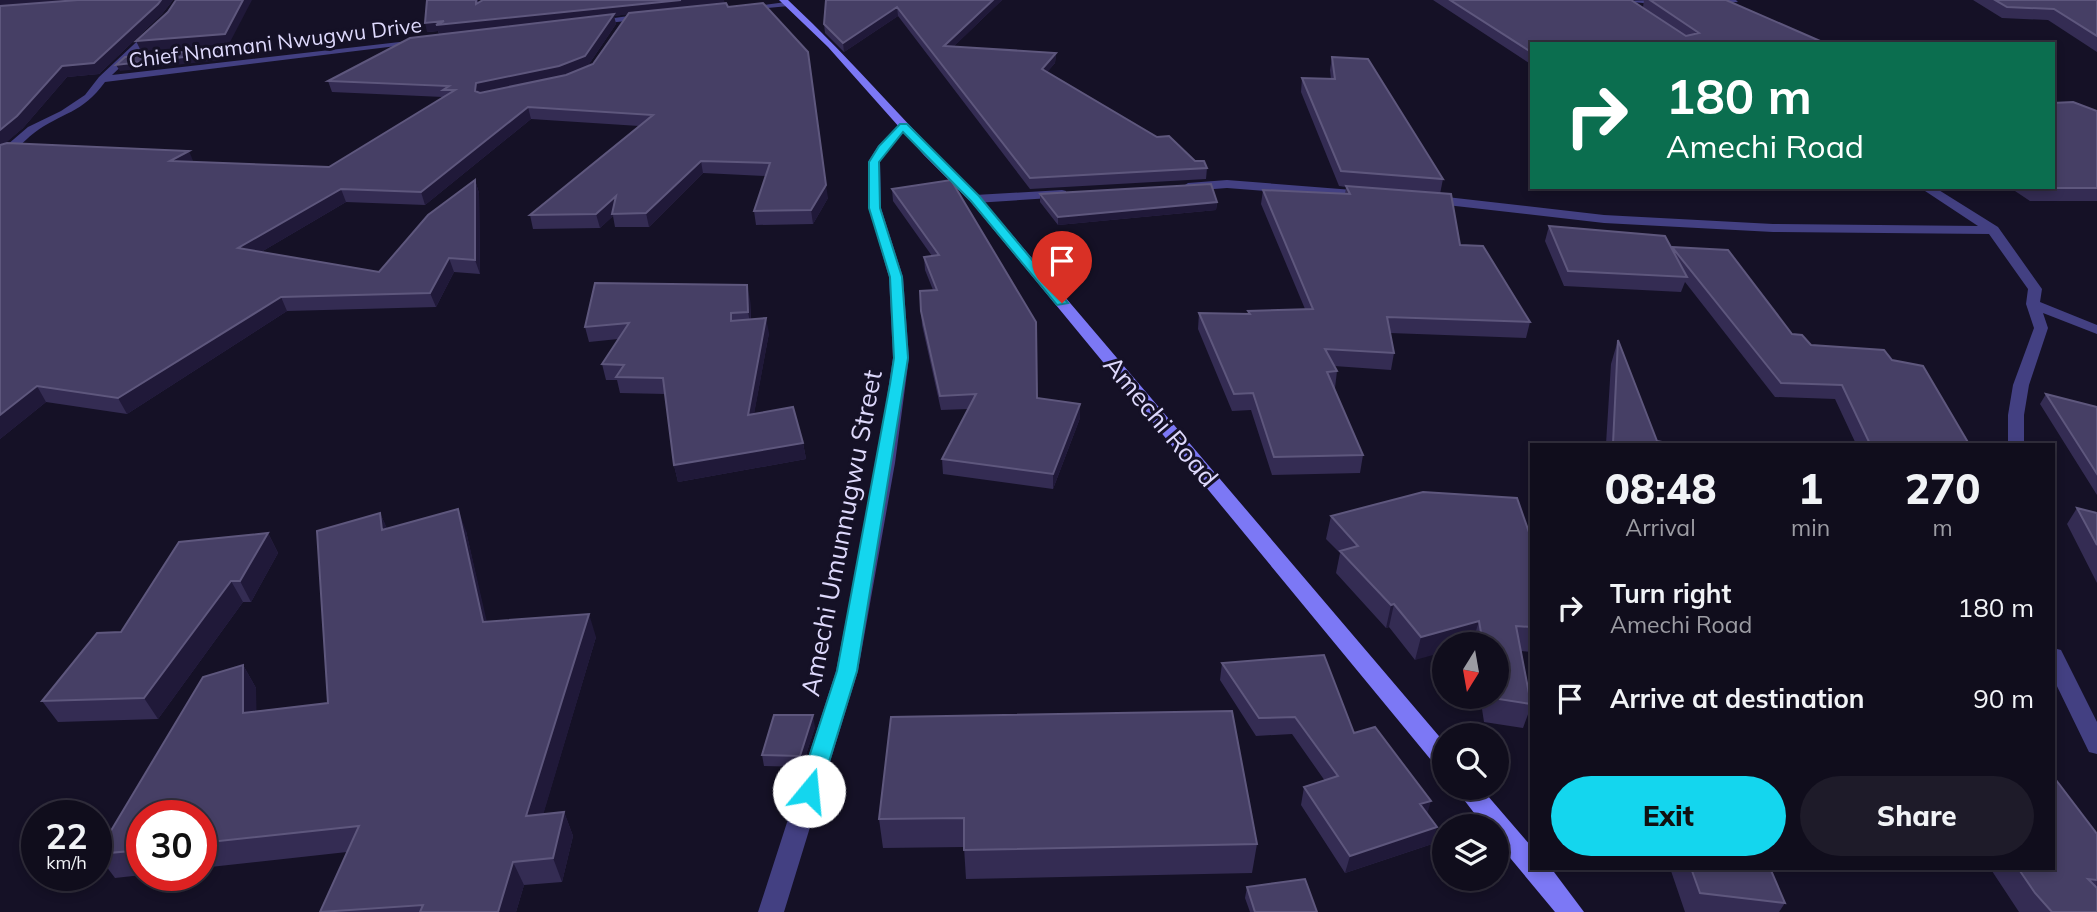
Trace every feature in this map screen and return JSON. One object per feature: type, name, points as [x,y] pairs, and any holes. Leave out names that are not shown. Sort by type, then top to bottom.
[{"type":"main road","name":"Amechi Road","points":[[784,2],[831,45],[903,126],[975,199],[1432,745]]},
{"type":"main road","points":[[1477,800],[1530,862]]},
{"type":"main road","points":[[1536,870],[1571,912]]},
{"type":"street","points":[[3,137],[32,129],[65,113],[89,97],[102,79],[167,18],[180,0]]},
{"type":"street","points":[[1623,0],[1673,3]]},
{"type":"street","points":[[1623,0],[1646,15]]},
{"type":"street","points":[[1697,2],[1734,2],[1731,0]]},
{"type":"street","points":[[736,9],[784,2]]},
{"type":"street","points":[[578,24],[663,15]]},
{"type":"street","points":[[616,33],[627,18]]},
{"type":"street","name":"Chief Nnamani Nwugwu Drive","points":[[102,79],[432,41]]},
{"type":"street","points":[[192,54],[269,47]]},
{"type":"street","points":[[125,58],[139,58]]},
{"type":"street","name":"Amechi Umunnugwu Street","points":[[771,912],[847,671],[886,463],[901,358],[896,277],[875,208],[874,162],[882,148],[903,126]]},
{"type":"street","points":[[0,156],[32,129]]},
{"type":"street","points":[[1174,187],[1227,184],[1377,195]]},
{"type":"street","points":[[1928,189],[1993,230],[2035,289],[2033,304],[2041,328],[2033,345],[2014,425],[2016,443]]},
{"type":"street","points":[[975,199],[1081,193]]},
{"type":"street","points":[[1418,198],[1604,219],[1773,228],[1993,230]]},
{"type":"street","points":[[2033,304],[2097,330]]},
{"type":"street","points":[[2055,660],[2097,745]]},
{"type":"building","points":[[78,0],[161,0],[94,63],[62,66],[17,116],[0,130],[0,6]]},
{"type":"building","points":[[176,0],[243,0],[225,34],[136,41],[168,12]]},
{"type":"building","points":[[427,0],[476,0],[476,4],[483,0],[681,0],[436,25],[444,21],[425,23]]},
{"type":"building","points":[[826,0],[993,0],[944,46],[1056,53],[1042,69],[1157,137],[1169,136],[1195,161],[1204,161],[1207,168],[1030,178],[897,7],[843,43],[824,24]]},
{"type":"building","points":[[1450,0],[1631,0],[1686,36],[1699,33],[1650,0],[1726,0],[1822,42],[1530,42],[1530,51]]},
{"type":"building","points":[[1995,0],[2097,0],[2097,36],[2054,9],[2007,7]]},
{"type":"building","points":[[726,3],[728,7],[763,3],[808,52],[826,185],[811,210],[754,211],[770,163],[701,161],[646,213],[612,214],[616,196],[596,214],[530,215],[653,115],[528,107],[421,192],[341,189],[238,248],[379,272],[428,215],[475,180],[475,260],[449,258],[430,293],[281,297],[118,398],[37,386],[0,415],[0,145],[7,143],[189,151],[170,161],[329,167],[455,90],[443,90],[449,86],[328,81],[410,38],[614,14],[585,56],[559,66],[476,83],[475,91],[480,93],[566,75],[593,64],[629,13]]},
{"type":"building","points":[[220,49],[218,53],[116,65],[125,57]]},
{"type":"building","points":[[1332,57],[1368,59],[1443,179],[1341,171],[1302,78],[1335,79]]},
{"type":"building","points":[[2073,102],[2097,111],[2097,188],[2055,188],[2055,103]]},
{"type":"building","points":[[951,180],[1036,322],[1037,398],[1080,404],[1053,474],[942,459],[976,394],[940,396],[921,311],[920,291],[937,290],[924,257],[939,255],[892,189]]},
{"type":"building","points":[[1211,184],[1217,202],[1058,217],[1040,194]]},
{"type":"building","points":[[1346,186],[1451,194],[1460,245],[1483,246],[1530,322],[1387,317],[1394,353],[1325,349],[1337,371],[1327,372],[1363,455],[1274,457],[1253,393],[1234,394],[1199,313],[1250,314],[1248,311],[1313,309],[1263,190],[1350,194]]},
{"type":"building","points":[[1549,226],[1665,236],[1687,277],[1568,271]]},
{"type":"building","points":[[1672,247],[1728,250],[1792,334],[1802,335],[1811,345],[1884,350],[1892,360],[1923,366],[1968,443],[1870,443],[1842,385],[1781,383]]},
{"type":"building","points":[[595,283],[747,285],[748,312],[731,313],[731,321],[766,318],[748,415],[793,407],[803,443],[674,465],[663,378],[616,377],[624,365],[602,364],[629,323],[585,327]]},
{"type":"building","points":[[1618,340],[1657,441],[1667,443],[1613,443]]},
{"type":"building","points":[[2046,394],[2097,407],[2097,474]]},
{"type":"building","points":[[1423,492],[1517,498],[1530,535],[1530,627],[1516,626],[1530,704],[1509,701],[1509,632],[1481,632],[1479,621],[1421,637],[1394,604],[1391,605],[1340,551],[1358,546],[1331,516]]},
{"type":"building","points":[[2077,508],[2097,513],[2097,545]]},
{"type":"building","points":[[458,509],[483,622],[589,614],[526,816],[564,812],[553,858],[513,862],[498,912],[420,912],[423,905],[320,912],[359,826],[217,841],[217,800],[129,800],[203,677],[243,665],[243,713],[328,703],[317,531],[380,513],[382,530]]},
{"type":"building","points":[[268,533],[240,581],[231,581],[144,698],[42,701],[97,633],[121,632],[179,542]]},
{"type":"building","points":[[1324,655],[1354,733],[1375,727],[1431,801],[1420,804],[1432,820],[1432,829],[1350,856],[1304,787],[1338,776],[1295,717],[1259,718],[1222,663]]},
{"type":"building","points":[[1232,711],[1257,844],[964,850],[964,818],[879,819],[891,717]]},
{"type":"building","points":[[774,715],[813,715],[800,756],[762,755]]},
{"type":"building","points":[[2055,779],[2097,834],[2097,880],[2088,879],[2097,888],[2097,912],[2052,912],[2019,870],[2055,870]]},
{"type":"building","points":[[126,806],[126,851],[112,853],[112,829]]},
{"type":"building","points":[[1692,870],[1771,870],[1785,903],[1700,893]]},
{"type":"building","points":[[1305,879],[1317,912],[1255,912],[1247,887]]},
{"type":"route","points":[[809,791],[847,671],[886,463],[901,358],[896,277],[875,208],[874,162],[882,148],[903,126],[975,199],[1062,303]]}]
